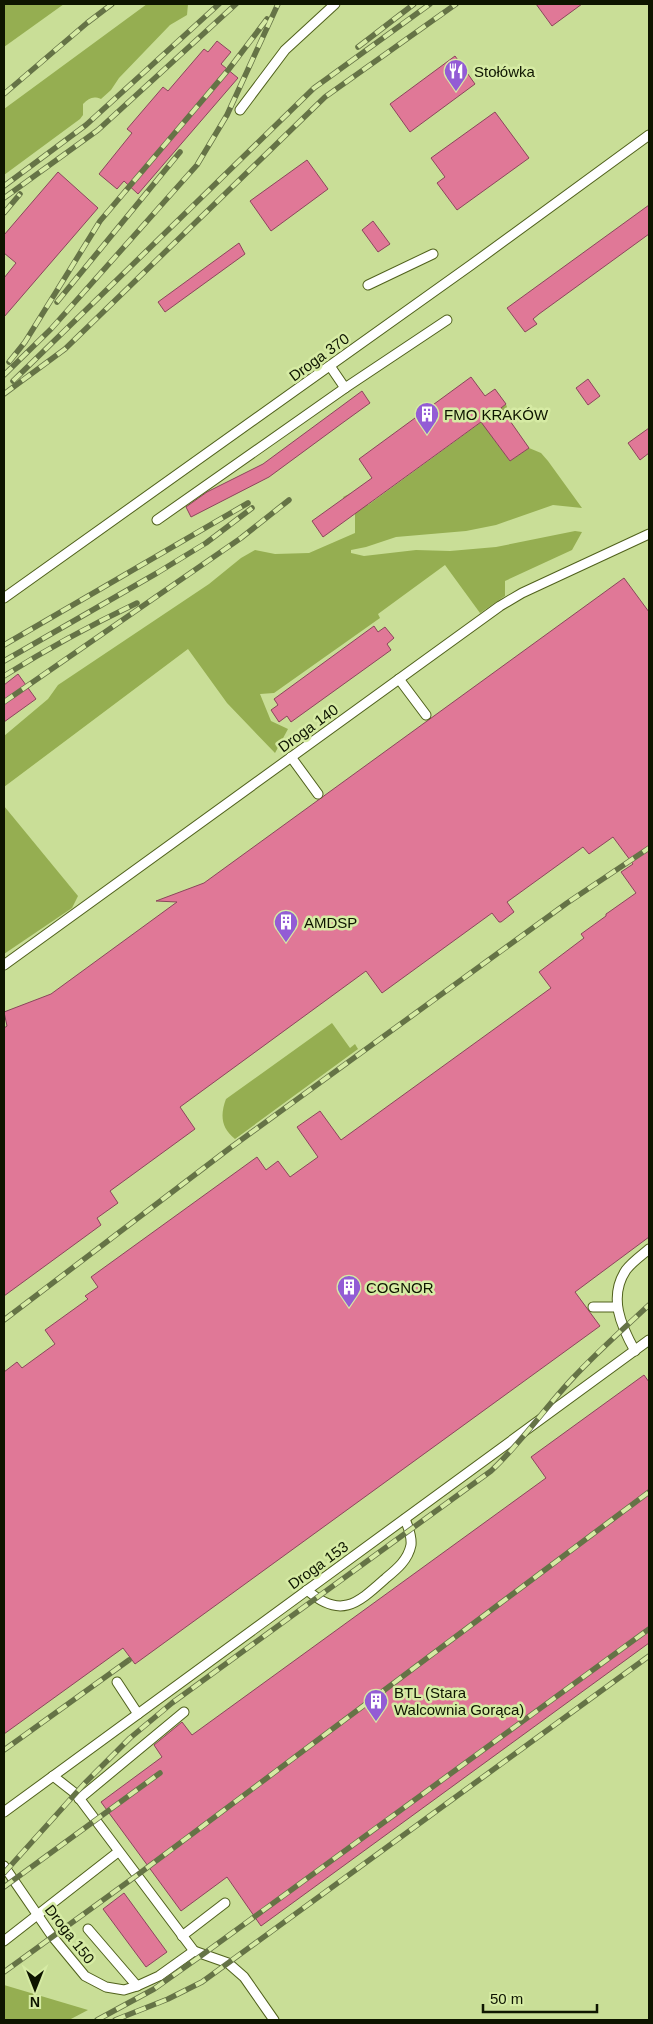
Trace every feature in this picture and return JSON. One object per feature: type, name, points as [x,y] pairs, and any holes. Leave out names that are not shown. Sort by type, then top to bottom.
[{"type":"lane","points":[[240,110],[285,50],[335,4]]},
{"type":"lane","name":"Droga 370","points":[[4,598],[649,136]]},
{"type":"lane","points":[[368,285],[433,254]]},
{"type":"lane","points":[[157,520],[345,388],[447,320]]},
{"type":"lane","points":[[330,366],[345,388]]},
{"type":"lane","name":"Droga 140","points":[[4,965],[500,606],[522,593],[646,535]]},
{"type":"lane","points":[[399,680],[426,715]]},
{"type":"lane","points":[[291,757],[318,794]]},
{"type":"lane","points":[[635,1351],[621,1326],[618,1308],[618,1289],[626,1270],[649,1249]]},
{"type":"lane","points":[[593,1307],[618,1308]]},
{"type":"lane","name":"Droga 153","points":[[4,1812],[649,1340]]},
{"type":"lane","points":[[307,1590],[318,1599],[330,1605],[345,1606],[360,1601],[399,1567],[407,1557],[411,1544],[411,1532],[405,1519]]},
{"type":"lane","points":[[117,1682],[138,1714]]},
{"type":"lane","points":[[79,1799],[184,1712]]},
{"type":"lane","points":[[53,1776],[79,1799],[194,1950],[228,1963],[244,1978],[274,2020]]},
{"type":"lane","points":[[4,1941],[118,1852]]},
{"type":"lane","name":"Droga 150","points":[[4,1866],[52,1936],[85,1976],[106,1987],[124,1990],[137,1986],[159,1976],[194,1950]]},
{"type":"lane","points":[[182,1936],[225,1904]]},
{"type":"lane","points":[[88,1929],[137,1986]]},
{"type":"green space","points":[[4,4],[64,4],[4,47]]},
{"type":"green space","points":[[147,4],[188,4],[187,15],[170,25],[101,99],[91,98],[87,100],[83,104],[83,115],[80,119],[4,175],[4,109]]},
{"type":"green space","points":[[506,404],[512,424],[493,438],[510,461],[529,448],[541,453],[582,508],[553,505],[496,525],[466,531],[396,537],[351,550],[351,553],[364,556],[416,550],[450,551],[496,547],[575,531],[582,532],[572,550],[505,581],[505,596],[480,613],[445,565],[378,614],[380,618],[274,693],[260,694],[271,721],[288,729],[275,753],[227,703],[188,649],[4,787],[4,736],[48,699],[58,685],[209,584],[241,558],[255,550],[275,554],[309,553],[355,533],[355,513],[343,497],[351,493],[368,505]]},
{"type":"green space","points":[[4,806],[78,896],[72,908],[4,954]]},
{"type":"green space","points":[[332,1023],[350,1048],[355,1044],[358,1049],[235,1139],[230,1135],[223,1121],[226,1099]]},
{"type":"green space","points":[[4,1985],[88,2010],[69,2020],[4,2020]]},
{"type":"building","points":[[536,4],[582,4],[552,26]]},
{"type":"building","points":[[217,41],[231,52],[221,64],[238,78],[138,194],[124,181],[117,189],[99,174],[132,133],[127,129],[163,87],[168,91],[204,49],[208,52]]},
{"type":"building","points":[[455,56],[475,84],[410,132],[390,104]]},
{"type":"building","points":[[495,112],[529,158],[457,210],[437,183],[445,177],[431,158]]},
{"type":"building","points":[[307,160],[328,189],[271,231],[250,201]]},
{"type":"building","points":[[58,172],[98,208],[4,317],[4,278],[16,263],[4,253],[4,235]]},
{"type":"building","points":[[649,205],[649,234],[539,314],[533,319],[537,324],[525,332],[507,308]]},
{"type":"building","points":[[373,221],[390,244],[378,252],[362,230]]},
{"type":"building","points":[[239,243],[245,254],[165,312],[158,302]]},
{"type":"building","name":"FMO KRAKÓW","points":[[471,377],[485,396],[495,389],[506,404],[501,408],[529,448],[510,461],[481,422],[323,537],[312,521],[372,478],[359,459]]},
{"type":"building","points":[[588,379],[600,396],[588,405],[576,388]]},
{"type":"building","points":[[362,391],[370,403],[269,477],[191,517],[186,507],[207,492],[263,464]]},
{"type":"building","points":[[649,428],[649,453],[640,460],[628,443]]},
{"type":"building","points":[[624,578],[649,612],[649,1237],[575,1292],[600,1326],[135,1664],[123,1648],[4,1734],[4,1372],[17,1362],[22,1368],[55,1344],[45,1330],[88,1299],[85,1296],[98,1287],[91,1277],[257,1157],[266,1170],[278,1161],[290,1177],[318,1157],[297,1127],[320,1111],[341,1140],[551,988],[539,972],[584,938],[581,934],[636,893],[621,872],[633,864],[613,837],[589,854],[583,847],[507,902],[514,912],[501,922],[492,913],[382,993],[366,971],[180,1107],[195,1129],[110,1191],[118,1203],[97,1218],[101,1225],[4,1296],[4,1028],[7,1026],[4,1012],[51,994],[177,902],[156,901],[204,883]]},
{"type":"building","points":[[374,626],[378,632],[385,627],[394,638],[387,644],[391,650],[291,722],[287,716],[279,722],[271,710],[278,705],[274,699]]},
{"type":"building","points":[[18,674],[36,699],[4,722],[4,685]]},
{"type":"building","name":"BTL (Stara Walcownia Gorąca)","points":[[644,1375],[649,1382],[649,1643],[261,1926],[227,1877],[181,1911],[101,1802],[162,1757],[154,1745],[182,1722],[192,1735],[546,1478],[531,1457]]},
{"type":"building","points":[[124,1893],[167,1952],[146,1967],[103,1909]]},
{"type":"railway","points":[[4,94],[112,4]]},
{"type":"railway","points":[[4,186],[86,125],[219,4]]},
{"type":"railway","points":[[4,198],[98,130],[236,4]]},
{"type":"railway","points":[[4,375],[51,329],[197,165],[227,115],[278,4]]},
{"type":"railway","points":[[358,47],[414,4]]},
{"type":"railway","points":[[13,381],[314,88],[430,4]]},
{"type":"railway","points":[[4,394],[65,349],[325,97],[456,4]]},
{"type":"railway","points":[[9,362],[25,342],[100,221],[229,69],[267,19]]},
{"type":"railway","points":[[57,302],[180,152]]},
{"type":"railway","points":[[4,213],[20,194]]},
{"type":"railway","points":[[4,702],[241,538],[289,500]]},
{"type":"railway","points":[[4,645],[248,503]]},
{"type":"railway","points":[[4,661],[206,543],[252,508]]},
{"type":"railway","points":[[4,676],[36,656],[137,603]]},
{"type":"railway","points":[[4,1320],[230,1148],[567,903],[649,848]]},
{"type":"railway","points":[[4,1873],[85,1783],[130,1738],[172,1703],[491,1471],[581,1369],[649,1305]]},
{"type":"railway","points":[[4,1972],[136,1876],[649,1492]]},
{"type":"railway","points":[[97,2020],[154,1989],[649,1629]]},
{"type":"railway","points":[[115,2020],[168,1999],[202,1982],[649,1656]]},
{"type":"railway","points":[[4,1750],[129,1660]]},
{"type":"railway","points":[[4,1887],[160,1773]]},
{"type":"place","name":"Stołówka","points":[[456,92]]},
{"type":"place","name":"FMO KRAKÓW","points":[[427,435]]},
{"type":"place","name":"AMDSP","points":[[286,943]]},
{"type":"place","name":"COGNOR","points":[[349,1308]]},
{"type":"place","name":"BTL (Stara Walcownia Gorąca)","points":[[376,1722]]}]
